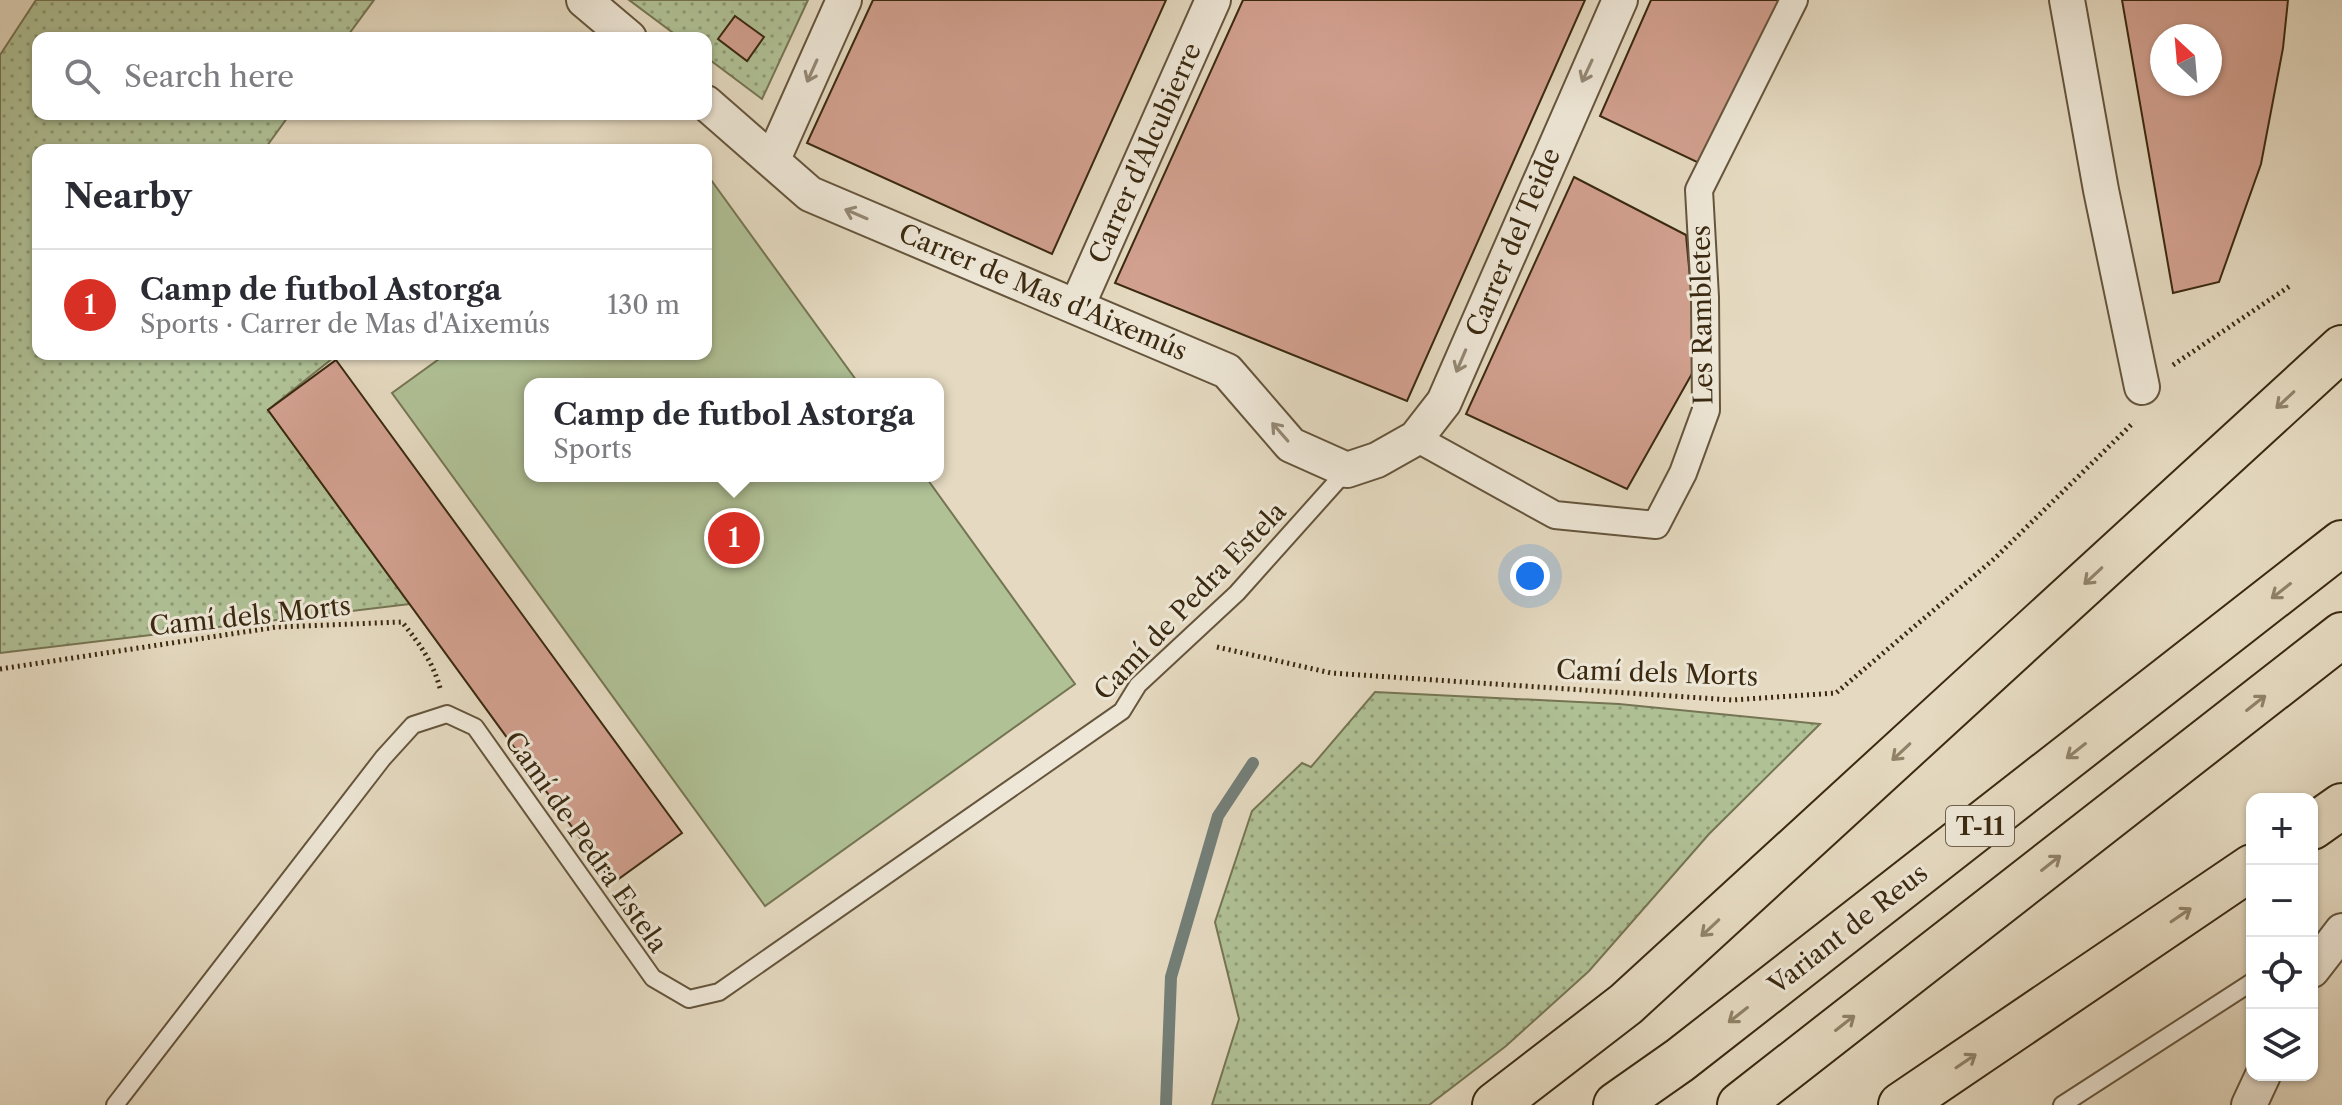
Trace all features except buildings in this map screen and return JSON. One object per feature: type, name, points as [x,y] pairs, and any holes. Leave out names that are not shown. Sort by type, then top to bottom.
[{"type":"highway","points":[[1495,1105],[1626,1004],[2342,348]]},
{"type":"highway","name":"Variant de Reus","points":[[1616,1105],[1692,1050],[2342,543]]},
{"type":"highway","name":"T-11","points":[[1740,1105],[2342,635]]},
{"type":"highway","points":[[2318,823],[2342,806]]},
{"type":"highway","points":[[1901,1105],[2246,871]]},
{"type":"street","points":[[584,0],[622,32]]},
{"type":"street","points":[[773,159],[844,0]]},
{"type":"street","name":"Carrer d'Alcubierre","points":[[1077,306],[1213,0]]},
{"type":"street","name":"Carrer del Teide","points":[[1362,465],[1416,438],[1444,402],[1620,0]]},
{"type":"street","name":"Les Rambletes","points":[[1416,438],[1555,515],[1656,525],[1683,473],[1706,410],[1705,297],[1699,190],[1794,0]]},
{"type":"street","points":[[2067,0],[2101,190],[2142,387]]},
{"type":"street","name":"Carrer de Mas d'Aixemús","points":[[712,108],[810,194],[1227,371],[1291,445],[1362,465]]},
{"type":"street","points":[[2318,962],[2342,931]]},
{"type":"street","points":[[2249,1105],[2260,1081]]},
{"type":"lane","name":"Camí de Pedra Estela","points":[[447,714],[475,727],[653,978],[689,999],[719,992],[1122,711],[1138,685],[1237,593],[1362,465]]},
{"type":"lane","points":[[115,1105],[383,758],[413,725],[447,714]]},
{"type":"lane","points":[[2318,939],[2342,923]]},
{"type":"lane","points":[[2062,1105],[2246,986]]},
{"type":"path","points":[[2142,387],[2290,286]]},
{"type":"path","name":"Camí dels Morts","points":[[1185,640],[1331,673],[1732,700],[1836,693],[1994,559],[2135,421],[2142,387]]},
{"type":"path","name":"Camí dels Morts","points":[[0,669],[277,627],[402,622],[424,649],[436,673],[447,714]]},
{"type":"green space","points":[[36,0],[374,0],[350,32],[32,32],[32,120],[286,120],[268,144],[32,144],[32,360],[330,360],[268,410],[410,604],[0,653],[0,55]]},
{"type":"green space","points":[[629,0],[808,0],[762,99],[712,62],[712,32],[672,32]]},
{"type":"green space","points":[[712,181],[855,378],[524,378],[524,482],[929,482],[1075,684],[765,906],[392,393],[438,360],[712,360]]},
{"type":"green space","points":[[1375,692],[1619,704],[1820,724],[1709,834],[1589,971],[1506,1046],[1429,1105],[1212,1105],[1239,1019],[1215,922],[1252,811],[1302,763],[1311,767]]},
{"type":"waterway","points":[[1166,1105],[1171,977],[1218,816],[1253,763]]},
{"type":"place","name":"Camp de futbol Astorga","points":[[734,538]]}]
